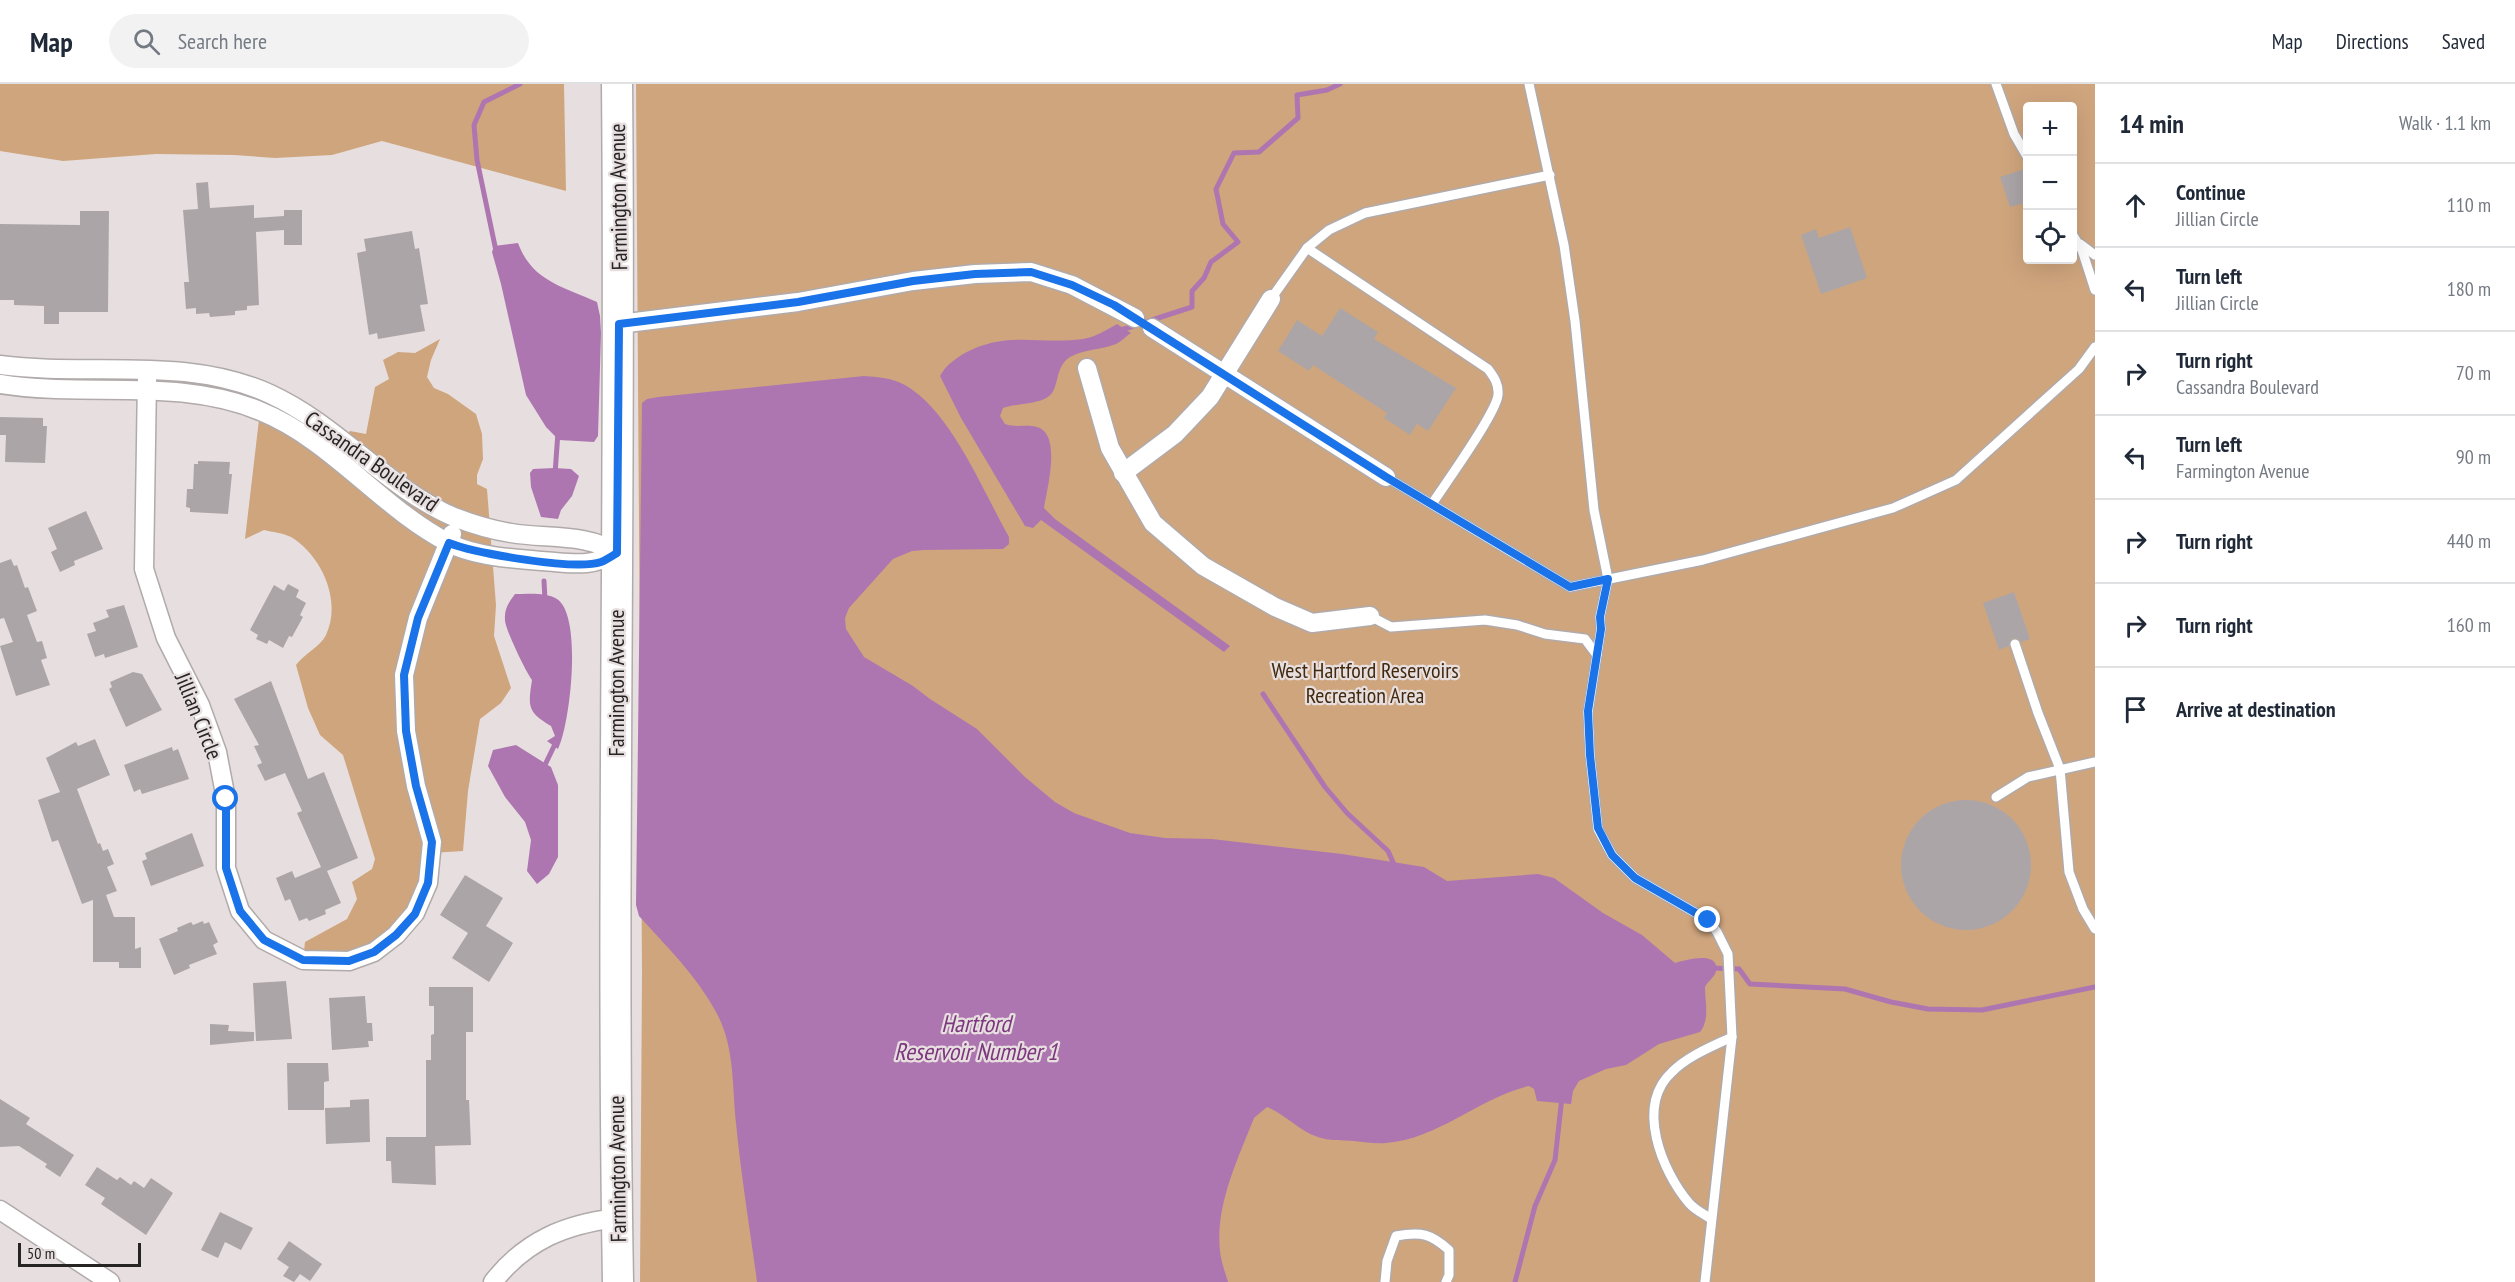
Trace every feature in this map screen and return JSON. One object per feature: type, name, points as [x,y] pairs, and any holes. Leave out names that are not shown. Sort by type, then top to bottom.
[{"type":"main road","name":"Farmington Avenue","points":[[617,84],[619,324],[615,1015],[618,1282]]},
{"type":"street","points":[[619,324],[788,303],[913,281],[975,274],[1031,272],[1072,285],[1136,318]]},
{"type":"street","points":[[1123,473],[1175,434],[1210,397],[1270,299]]},
{"type":"street","points":[[1152,328],[1386,477]]},
{"type":"street","name":"Cassandra Boulevard","points":[[0,365],[147,370],[189,373],[231,380],[269,393],[326,426],[425,502],[458,518],[510,533],[591,541],[605,545],[617,553],[600,562],[582,564],[479,552],[449,543],[389,503],[296,430],[260,411],[216,398],[148,390],[70,391],[0,384]]},
{"type":"street","points":[[1087,368],[1104,432],[1123,473],[1153,523],[1203,566],[1275,607],[1312,623],[1370,616]]},
{"type":"street","name":"Jillian Circle","points":[[147,370],[144,569],[166,638],[200,705],[217,752],[226,799],[226,868],[240,911],[264,940],[303,960],[349,961],[374,952],[396,935],[415,914],[428,883],[432,842],[416,786],[406,731],[404,675],[418,618],[458,518]]},
{"type":"street","points":[[0,1210],[110,1282]]},
{"type":"street","points":[[493,1282],[511,1263],[554,1233],[576,1225],[617,1218]]},
{"type":"lane","points":[[1529,84],[1564,245],[1581,377],[1594,510],[1608,579],[1600,617],[1601,629],[1588,711],[1598,828],[1612,855],[1635,878],[1708,920],[1728,954],[1732,1037],[1705,1282]]},
{"type":"lane","points":[[1996,84],[2014,134],[2027,156]]},
{"type":"lane","points":[[1270,299],[1307,248],[1329,230],[1365,213],[1550,175]]},
{"type":"lane","points":[[2077,240],[2095,255]]},
{"type":"lane","points":[[2077,245],[2095,291]]},
{"type":"lane","points":[[1307,248],[1488,369],[1495,379],[1498,398],[1490,415],[1432,504]]},
{"type":"lane","points":[[1136,318],[1152,328]]},
{"type":"lane","points":[[2088,357],[2095,339]]},
{"type":"lane","points":[[1386,477],[1570,587],[1703,560],[1893,508],[1956,480],[2079,369],[2095,347]]},
{"type":"lane","points":[[1370,616],[1391,627],[1485,620],[1517,625],[1545,634],[1585,639],[1597,655]]},
{"type":"lane","points":[[2015,644],[2060,769],[2069,872],[2074,890],[2095,929]]},
{"type":"lane","points":[[1996,797],[2028,777],[2095,762]]},
{"type":"lane","points":[[1711,1219],[1691,1205],[1676,1186],[1657,1139],[1654,1118],[1657,1095],[1670,1073],[1695,1055],[1732,1037]]},
{"type":"lane","points":[[1385,1282],[1387,1261],[1396,1236],[1413,1233],[1434,1237],[1449,1250],[1449,1275],[1446,1282]]},
{"type":"green space","points":[[0,84],[564,84],[566,191],[382,141],[332,155],[275,158],[156,154],[63,161],[0,151]]},
{"type":"green space","name":"West Hartford Reservoirs Recreation Area","points":[[636,84],[2095,84],[2095,1282],[640,1282],[642,972]]},
{"type":"green space","points":[[440,339],[427,377],[434,388],[448,394],[476,414],[482,434],[483,459],[477,475],[477,484],[487,489],[496,605],[494,636],[511,688],[501,703],[480,719],[468,791],[463,851],[431,853],[428,883],[374,952],[303,960],[305,942],[347,919],[357,899],[352,882],[372,869],[375,859],[343,755],[320,735],[308,708],[296,665],[326,635],[332,608],[326,580],[312,556],[291,537],[264,530],[245,539],[260,411],[330,455],[350,431],[366,434],[375,387],[389,379],[383,360],[398,352],[415,353]]},
{"type":"water","points":[[518,243],[531,266],[540,274],[560,286],[597,302],[601,333],[598,436],[594,442],[559,440],[546,427],[526,395],[492,252],[494,246]]},
{"type":"water","points":[[1117,324],[1131,333],[1116,344],[1081,352],[1070,357],[1062,366],[1054,389],[1048,397],[1003,408],[1000,416],[1005,424],[1037,427],[1045,432],[1049,440],[1051,463],[1044,508],[1055,519],[1230,646],[1224,652],[1041,520],[1033,528],[1025,526],[961,418],[940,376],[953,361],[963,354],[994,342],[1083,339]]},
{"type":"water","name":"Hartford Reservoir Number 1","points":[[864,376],[890,379],[905,385],[922,397],[937,413],[965,454],[1009,537],[1009,544],[1003,549],[912,551],[893,559],[849,608],[845,618],[846,629],[864,657],[913,686],[977,729],[1025,777],[1055,802],[1074,813],[1130,833],[1165,838],[1212,839],[1342,854],[1424,867],[1447,881],[1538,874],[1554,878],[1603,913],[1642,935],[1675,963],[1701,958],[1713,960],[1716,971],[1705,987],[1706,1016],[1700,1032],[1659,1044],[1626,1065],[1606,1069],[1579,1081],[1573,1091],[1571,1104],[1537,1101],[1534,1089],[1529,1086],[1493,1099],[1424,1134],[1405,1140],[1378,1143],[1322,1138],[1305,1131],[1267,1107],[1254,1118],[1224,1200],[1219,1234],[1222,1263],[1228,1282],[757,1282],[740,1163],[732,1066],[727,1038],[708,999],[680,962],[639,916],[636,905],[642,403],[647,399],[658,397]]},
{"type":"water","points":[[533,469],[571,469],[579,476],[572,496],[561,510],[558,519],[541,517],[531,487],[530,473]]},
{"type":"water","points":[[515,594],[542,594],[557,599],[565,609],[570,626],[572,671],[570,695],[567,718],[558,749],[547,741],[555,736],[551,726],[537,717],[531,708],[532,680],[506,625],[506,609]]},
{"type":"water","points":[[516,745],[551,767],[558,785],[558,857],[549,874],[537,884],[527,871],[531,840],[525,822],[505,797],[488,766],[493,750]]},
{"type":"building","points":[[2023,170],[2023,203],[2010,207],[2000,177]]},
{"type":"building","points":[[208,182],[210,208],[254,205],[254,218],[284,216],[284,210],[302,210],[302,245],[284,245],[284,230],[256,232],[259,305],[247,306],[247,310],[235,311],[235,315],[210,317],[209,313],[196,314],[196,308],[186,309],[184,282],[189,282],[183,210],[198,209],[196,183]]},
{"type":"building","points":[[80,211],[109,211],[108,312],[59,312],[59,324],[44,324],[44,306],[14,305],[14,300],[0,300],[0,224],[80,225]]},
{"type":"building","points":[[1850,227],[1867,278],[1821,294],[1801,235],[1816,229],[1819,238]]},
{"type":"building","points":[[412,231],[415,249],[419,248],[428,304],[420,305],[425,331],[378,339],[377,333],[369,335],[357,253],[366,251],[364,239]]},
{"type":"building","points":[[1340,308],[1378,332],[1374,339],[1456,388],[1428,431],[1417,424],[1410,435],[1384,418],[1387,413],[1313,365],[1309,371],[1278,351],[1297,320],[1322,336]]},
{"type":"building","points":[[0,417],[43,418],[43,426],[47,426],[45,463],[5,462],[6,435],[0,435]]},
{"type":"building","points":[[198,461],[230,462],[229,474],[232,474],[228,514],[190,512],[190,508],[186,507],[187,489],[193,489],[194,464],[198,464]]},
{"type":"building","points":[[86,511],[103,549],[74,561],[75,565],[60,572],[51,552],[57,549],[48,528]]},
{"type":"building","points":[[11,559],[14,566],[17,565],[25,588],[28,587],[37,611],[27,615],[37,642],[42,641],[47,658],[41,660],[50,685],[16,696],[0,646],[13,642],[4,618],[0,619],[0,563]]},
{"type":"building","points":[[288,584],[299,590],[296,597],[306,603],[300,615],[303,617],[283,648],[269,640],[267,644],[256,639],[258,635],[250,630],[274,585],[284,591]]},
{"type":"building","points":[[2014,592],[2030,639],[2021,642],[2017,638],[2012,638],[2009,646],[1999,650],[1983,603]]},
{"type":"building","points":[[124,605],[138,647],[105,658],[104,654],[95,657],[87,634],[96,631],[93,623],[109,617],[106,610]]},
{"type":"building","points":[[133,672],[142,674],[162,710],[126,727],[109,689],[112,687],[110,682]]},
{"type":"building","points":[[271,681],[308,779],[324,772],[358,858],[327,871],[341,903],[325,910],[326,914],[309,921],[307,918],[299,921],[290,899],[285,901],[276,878],[292,871],[295,878],[321,867],[297,813],[302,811],[285,773],[265,781],[257,765],[262,763],[254,746],[259,745],[234,699]]},
{"type":"building","points":[[95,739],[110,775],[77,789],[98,844],[100,843],[103,851],[108,849],[114,864],[107,867],[117,891],[106,895],[114,917],[135,917],[135,949],[141,947],[141,968],[119,968],[119,962],[93,962],[93,900],[82,904],[58,840],[52,842],[38,800],[60,792],[46,758],[76,742],[78,746]]},
{"type":"building","points":[[172,747],[173,751],[178,749],[189,779],[142,794],[140,789],[134,792],[124,765]]},
{"type":"building","points":[[1966,800],[1991,805],[2012,819],[2026,840],[2031,865],[2026,890],[2012,911],[1991,925],[1966,930],[1941,925],[1920,911],[1906,890],[1901,865],[1906,840],[1920,819],[1941,805]]},
{"type":"building","points":[[192,833],[204,866],[151,886],[142,861],[147,859],[145,853]]},
{"type":"building","points":[[465,875],[503,898],[486,926],[513,943],[489,982],[452,958],[468,933],[440,915]]},
{"type":"building","points":[[203,921],[204,924],[209,922],[218,942],[213,945],[217,954],[189,965],[190,968],[174,975],[159,939],[178,931],[177,928],[191,922],[193,925]]},
{"type":"building","points":[[286,981],[292,1039],[256,1041],[253,983]]},
{"type":"building","points":[[429,987],[473,987],[473,1032],[466,1032],[466,1100],[469,1100],[471,1145],[435,1146],[436,1185],[392,1183],[391,1161],[386,1161],[386,1137],[426,1137],[426,1060],[431,1060],[431,1035],[434,1034],[434,1006],[429,1006]]},
{"type":"building","points":[[365,996],[367,1023],[372,1023],[373,1041],[368,1041],[369,1047],[332,1050],[329,998]]},
{"type":"building","points":[[210,1024],[229,1025],[228,1031],[254,1032],[254,1041],[210,1045]]},
{"type":"building","points":[[287,1063],[328,1063],[329,1081],[324,1082],[324,1110],[288,1110]]},
{"type":"building","points":[[0,1099],[30,1118],[26,1124],[74,1155],[60,1177],[45,1167],[47,1164],[19,1146],[0,1147]]},
{"type":"building","points":[[369,1099],[370,1142],[326,1144],[325,1108],[350,1107],[350,1100]]},
{"type":"building","points":[[97,1167],[117,1180],[120,1177],[131,1185],[134,1181],[144,1188],[151,1178],[173,1193],[146,1235],[101,1204],[105,1198],[85,1185]]},
{"type":"building","points":[[220,1212],[253,1228],[241,1250],[225,1242],[218,1258],[201,1250]]},
{"type":"building","points":[[289,1241],[322,1264],[310,1281],[300,1274],[294,1282],[283,1276],[289,1267],[277,1259]]},
{"type":"waterway","points":[[496,251],[477,160],[474,125],[484,102],[520,84]]},
{"type":"waterway","points":[[1118,331],[1192,307],[1192,291],[1204,278],[1211,262],[1238,242],[1223,224],[1216,189],[1234,153],[1259,152],[1298,118],[1297,95],[1327,90],[1340,84]]},
{"type":"waterway","points":[[555,474],[558,432]]},
{"type":"waterway","points":[[544,581],[545,600]]},
{"type":"waterway","points":[[1263,694],[1325,787],[1347,813],[1388,851],[1396,869]]},
{"type":"waterway","points":[[543,769],[557,740]]},
{"type":"waterway","points":[[1711,968],[1739,969],[1750,984],[1845,989],[1891,1002],[1928,1009],[1982,1010],[2095,987]]},
{"type":"waterway","points":[[1515,1282],[1535,1206],[1555,1160],[1562,1097]]},
{"type":"route","points":[[226,799],[226,868],[240,911],[264,940],[303,960],[349,961],[374,952],[396,935],[415,914],[428,883],[432,842],[416,786],[406,731],[404,675],[418,618],[449,543],[468,550],[533,560],[582,564],[600,562],[617,553],[619,324],[798,302],[852,290],[913,281],[975,274],[1031,272],[1072,285],[1114,305],[1386,477],[1570,587],[1608,579],[1600,617],[1601,629],[1588,711],[1598,828],[1612,855],[1635,878],[1708,920]]}]
